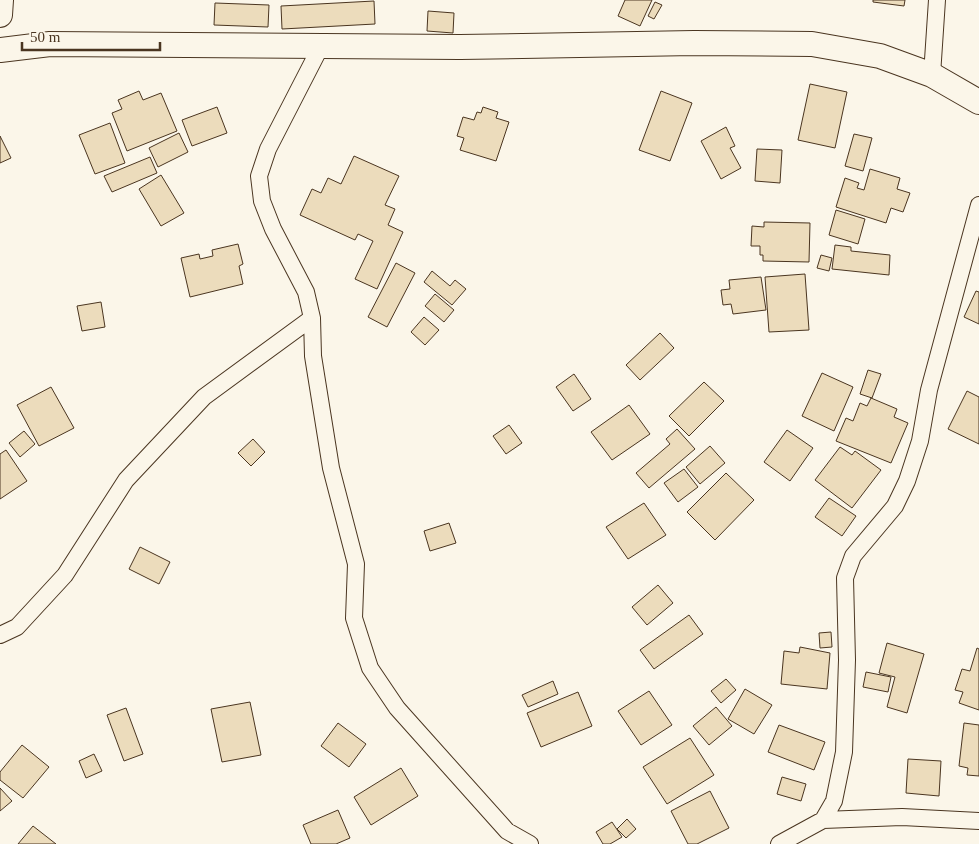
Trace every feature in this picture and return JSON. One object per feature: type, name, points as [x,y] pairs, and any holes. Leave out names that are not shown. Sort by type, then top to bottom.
[{"type":"main road","points":[[0,15],[1,0]]},
{"type":"main road","points":[[0,50],[50,44],[321,46],[812,44],[880,56],[932,75],[979,102]]},
{"type":"street","points":[[932,75],[937,0]]},
{"type":"street","points":[[321,46],[268,149],[259,176],[262,201],[273,229],[306,292],[312,318],[313,356],[331,468],[356,564],[354,618],[370,668],[397,708],[507,831],[530,844]]},
{"type":"street","points":[[822,820],[834,801],[844,752],[847,660],[845,578],[853,556],[894,506],[907,480],[920,441],[929,390],[979,205]]},
{"type":"street","points":[[0,635],[17,627],[64,575],[126,480],[204,397],[312,318]]},
{"type":"street","points":[[778,844],[822,820],[902,817],[979,821]]},
{"type":"building","points":[[625,0],[652,0],[640,26],[618,16]]},
{"type":"building","points":[[873,0],[905,0],[904,6],[873,2]]},
{"type":"building","points":[[374,1],[375,24],[282,29],[281,6]]},
{"type":"building","points":[[655,2],[662,5],[654,19],[648,16]]},
{"type":"building","points":[[215,3],[269,5],[268,27],[214,25]]},
{"type":"building","points":[[428,11],[454,13],[453,33],[427,31]]},
{"type":"building","points":[[810,84],[847,92],[835,148],[798,140]]},
{"type":"building","points":[[139,91],[143,100],[161,93],[177,131],[127,151],[112,113],[122,109],[118,100]]},
{"type":"building","points":[[661,91],[692,103],[670,161],[639,150]]},
{"type":"building","points":[[217,107],[227,133],[192,146],[182,120]]},
{"type":"building","points":[[483,107],[498,112],[496,118],[509,122],[496,161],[460,150],[464,138],[457,136],[463,117],[474,120],[477,112],[481,113]]},
{"type":"building","points":[[110,123],[125,163],[95,174],[79,135]]},
{"type":"building","points":[[726,127],[735,146],[730,148],[741,168],[721,179],[701,141]]},
{"type":"building","points":[[179,133],[188,152],[158,167],[149,148]]},
{"type":"building","points":[[854,134],[872,138],[863,171],[845,166]]},
{"type":"building","points":[[0,136],[11,158],[0,163]]},
{"type":"building","points":[[757,149],[782,150],[780,183],[755,181]]},
{"type":"building","points":[[354,156],[399,176],[385,205],[395,209],[388,225],[403,232],[377,289],[355,279],[373,241],[358,234],[355,240],[300,215],[312,189],[321,193],[328,178],[341,184]]},
{"type":"building","points":[[150,157],[157,173],[112,192],[104,176]]},
{"type":"building","points":[[870,169],[900,178],[897,189],[910,193],[903,212],[891,208],[886,223],[836,207],[845,178],[859,183],[857,188],[864,190]]},
{"type":"building","points":[[161,175],[184,213],[161,226],[139,189]]},
{"type":"building","points":[[836,210],[865,219],[858,244],[829,235]]},
{"type":"building","points":[[764,222],[810,223],[809,262],[763,261],[763,255],[760,255],[760,246],[751,246],[752,226],[764,227]]},
{"type":"building","points":[[238,244],[243,264],[239,266],[243,284],[190,297],[181,258],[199,254],[200,259],[213,256],[212,250]]},
{"type":"building","points":[[835,245],[851,247],[851,251],[890,255],[889,275],[832,269]]},
{"type":"building","points":[[821,255],[832,258],[829,271],[817,268]]},
{"type":"building","points":[[396,263],[415,273],[387,327],[368,317]]},
{"type":"building","points":[[432,271],[450,286],[455,280],[466,289],[452,305],[424,282]]},
{"type":"building","points":[[805,274],[809,330],[769,332],[765,277]]},
{"type":"building","points":[[761,277],[766,310],[733,314],[731,304],[723,305],[721,290],[730,289],[729,280]]},
{"type":"building","points":[[976,291],[979,292],[979,324],[964,317]]},
{"type":"building","points":[[435,294],[454,310],[444,322],[425,306]]},
{"type":"building","points":[[101,302],[105,327],[82,331],[77,306]]},
{"type":"building","points":[[424,317],[439,330],[425,345],[411,332]]},
{"type":"building","points":[[660,333],[674,348],[640,380],[626,365]]},
{"type":"building","points":[[868,370],[881,374],[872,398],[860,394]]},
{"type":"building","points":[[822,373],[853,387],[834,431],[802,416]]},
{"type":"building","points":[[574,374],[591,399],[573,411],[556,387]]},
{"type":"building","points":[[704,382],[724,401],[689,436],[669,416]]},
{"type":"building","points":[[51,387],[74,428],[39,446],[17,405]]},
{"type":"building","points":[[967,391],[979,397],[979,444],[948,429]]},
{"type":"building","points":[[871,398],[897,409],[894,417],[908,423],[891,463],[836,441],[846,418],[853,421],[860,403],[867,406]]},
{"type":"building","points":[[629,405],[650,434],[612,460],[591,432]]},
{"type":"building","points":[[509,425],[522,443],[506,454],[493,436]]},
{"type":"building","points":[[677,429],[695,449],[649,488],[636,473],[670,444],[666,439]]},
{"type":"building","points":[[787,430],[813,448],[790,481],[764,462]]},
{"type":"building","points":[[24,431],[35,444],[20,457],[9,443]]},
{"type":"building","points":[[253,439],[265,452],[251,466],[238,453]]},
{"type":"building","points":[[710,446],[725,463],[700,484],[686,467]]},
{"type":"building","points":[[840,447],[852,455],[855,451],[881,470],[852,508],[815,480]]},
{"type":"building","points":[[6,450],[27,481],[0,499],[0,454]]},
{"type":"building","points":[[684,469],[698,487],[678,502],[664,483]]},
{"type":"building","points":[[726,473],[754,500],[715,540],[687,512]]},
{"type":"building","points":[[829,498],[856,516],[842,536],[815,517]]},
{"type":"building","points":[[644,503],[666,535],[628,559],[606,527]]},
{"type":"building","points":[[449,523],[456,543],[430,551],[424,531]]},
{"type":"building","points":[[140,547],[170,562],[159,584],[129,569]]},
{"type":"building","points":[[658,585],[673,603],[647,625],[632,607]]},
{"type":"building","points":[[689,615],[703,634],[654,669],[640,650]]},
{"type":"building","points":[[831,632],[832,647],[820,648],[819,633]]},
{"type":"building","points":[[887,643],[924,654],[907,713],[887,707],[895,677],[879,673]]},
{"type":"building","points":[[800,647],[830,653],[827,689],[781,684],[784,651],[799,653]]},
{"type":"building","points":[[977,648],[979,649],[979,710],[959,703],[963,692],[955,690],[962,669],[970,671]]},
{"type":"building","points":[[866,672],[891,677],[888,692],[863,687]]},
{"type":"building","points":[[726,679],[736,690],[721,703],[711,691]]},
{"type":"building","points":[[553,681],[558,694],[528,707],[522,695]]},
{"type":"building","points":[[745,689],[772,705],[754,734],[728,719]]},
{"type":"building","points":[[649,691],[672,725],[641,745],[618,711]]},
{"type":"building","points":[[578,692],[592,726],[541,747],[527,713]]},
{"type":"building","points":[[250,702],[261,755],[222,762],[211,709]]},
{"type":"building","points":[[716,707],[732,726],[709,745],[693,726]]},
{"type":"building","points":[[126,708],[143,754],[124,761],[107,715]]},
{"type":"building","points":[[338,723],[366,744],[349,767],[321,746]]},
{"type":"building","points":[[964,723],[979,725],[979,776],[967,775],[968,768],[959,766]]},
{"type":"building","points":[[779,725],[825,742],[814,770],[768,752]]},
{"type":"building","points":[[690,738],[714,775],[667,804],[643,767]]},
{"type":"building","points":[[22,745],[49,767],[23,798],[0,780],[0,772]]},
{"type":"building","points":[[94,754],[102,771],[86,778],[79,761]]},
{"type":"building","points":[[908,759],[941,761],[939,796],[906,793]]},
{"type":"building","points":[[401,768],[418,796],[371,825],[354,797]]},
{"type":"building","points":[[782,777],[806,784],[801,801],[777,794]]},
{"type":"building","points":[[0,788],[12,801],[0,811]]},
{"type":"building","points":[[710,791],[729,828],[697,844],[688,844],[671,811]]},
{"type":"building","points":[[338,810],[350,838],[336,844],[311,844],[303,825]]},
{"type":"building","points":[[627,819],[636,829],[626,838],[617,829]]},
{"type":"building","points":[[612,822],[622,837],[610,844],[603,844],[596,832]]},
{"type":"building","points":[[33,826],[56,844],[18,844]]}]
